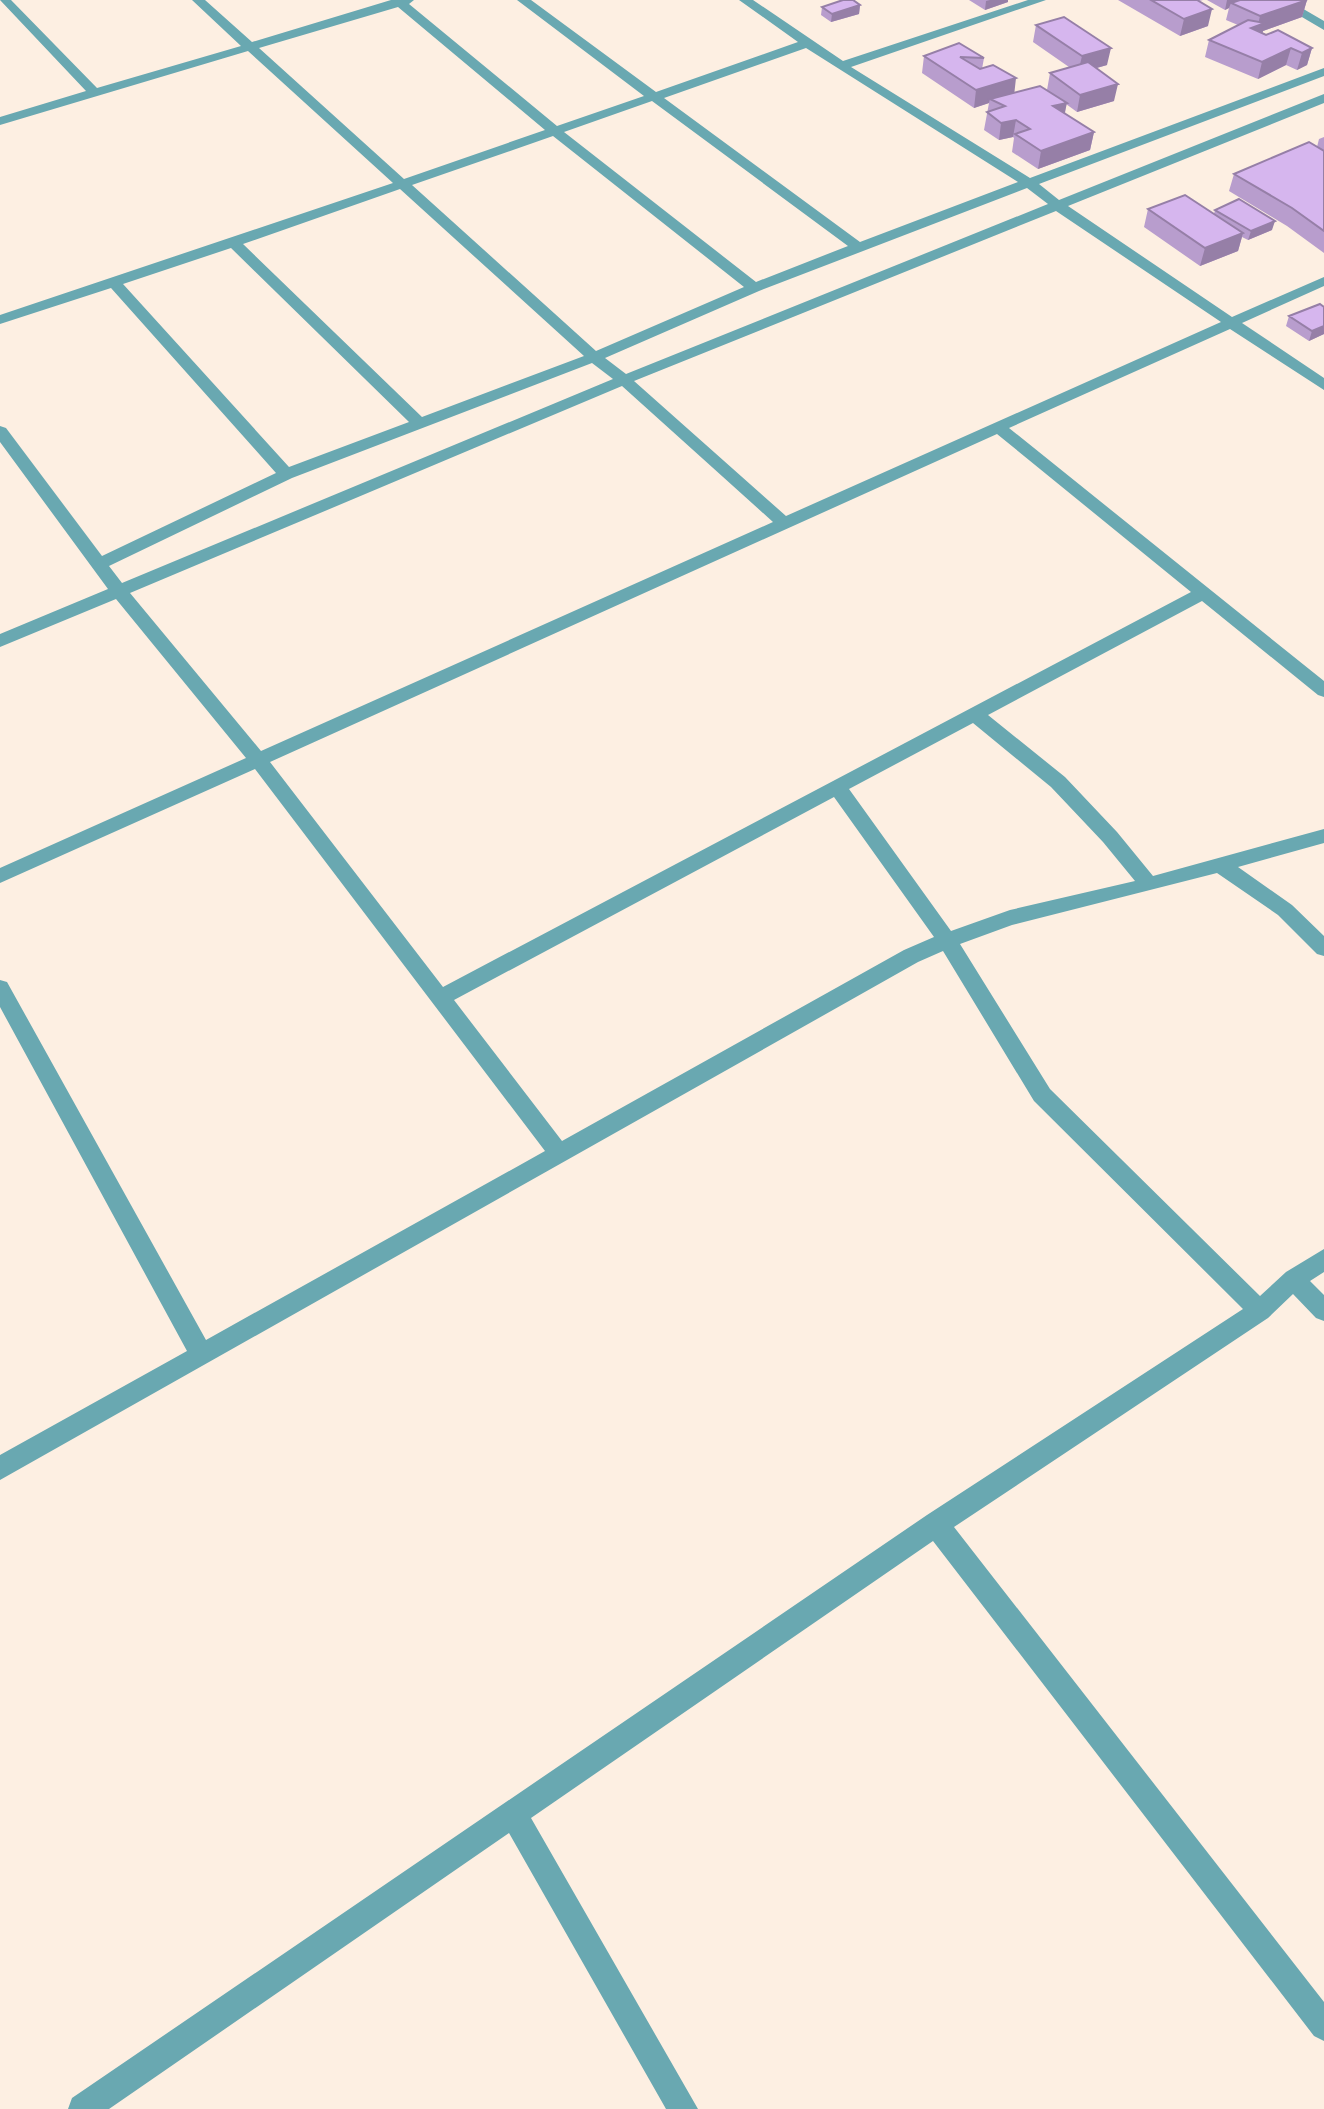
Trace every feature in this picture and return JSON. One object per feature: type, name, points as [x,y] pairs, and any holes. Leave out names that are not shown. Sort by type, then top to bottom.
[{"type":"street","points":[[4,0],[94,93]]},
{"type":"street","points":[[198,0],[594,357],[624,380],[785,524]]},
{"type":"street","points":[[523,0],[858,247]]},
{"type":"street","points":[[745,0],[841,66],[1029,183],[1057,205],[1324,385]]},
{"type":"street","points":[[1279,0],[1324,26]]},
{"type":"street","points":[[0,121],[402,1],[556,132],[754,288]]},
{"type":"street","points":[[841,66],[1031,1]]},
{"type":"street","points":[[0,320],[233,243],[808,43]]},
{"type":"street","points":[[99,564],[286,474],[594,357],[754,288],[858,247],[1324,72]]},
{"type":"street","points":[[0,641],[624,380],[1324,98]]},
{"type":"street","points":[[233,243],[421,424]]},
{"type":"street","points":[[0,876],[1324,281]]},
{"type":"street","points":[[113,282],[286,474]]},
{"type":"street","points":[[999,428],[1324,691]]},
{"type":"street","points":[[0,431],[119,591],[258,760],[559,1153]]},
{"type":"street","points":[[440,998],[1203,593]]},
{"type":"street","points":[[974,714],[1058,782],[1110,836],[1149,885]]},
{"type":"street","points":[[837,787],[947,940],[1042,1095],[1260,1311]]},
{"type":"street","points":[[0,1468],[911,956],[1010,918],[1149,885],[1324,836]]},
{"type":"street","points":[[1220,865],[1285,910],[1324,948]]},
{"type":"street","points":[[0,988],[201,1354]]},
{"type":"street","points":[[83,2109],[936,1524],[1260,1311],[1294,1279],[1324,1259]]},
{"type":"street","points":[[1294,1279],[1324,1311]]},
{"type":"street","points":[[936,1524],[1324,2026]]},
{"type":"street","points":[[514,1814],[683,2109]]},
{"type":"building","points":[[843,0],[853,0],[860,5],[832,14],[822,7]]},
{"type":"building","points":[[1151,0],[1197,0],[1212,9],[1184,19]]},
{"type":"building","points":[[1240,0],[1307,0],[1260,16],[1231,3]]},
{"type":"building","points":[[1064,17],[1111,48],[1082,56],[1036,25]]},
{"type":"building","points":[[1248,20],[1265,23],[1251,28],[1266,35],[1278,30],[1312,48],[1302,53],[1291,48],[1262,62],[1209,40]]},
{"type":"building","points":[[959,43],[984,58],[960,57],[980,69],[993,65],[1016,78],[976,90],[924,56]]},
{"type":"building","points":[[1088,62],[1118,84],[1080,95],[1050,73]]},
{"type":"building","points":[[1040,86],[1067,103],[1053,106],[1094,132],[1041,151],[1015,134],[1030,129],[1016,120],[1001,123],[987,112],[1005,106],[990,99]]},
{"type":"building","points":[[1309,142],[1324,151],[1324,231],[1292,208],[1234,174]]},
{"type":"building","points":[[1185,195],[1243,233],[1205,248],[1148,209]]},
{"type":"building","points":[[1239,199],[1275,221],[1251,231],[1215,210]]},
{"type":"building","points":[[1320,304],[1324,307],[1324,326],[1312,331],[1289,316]]}]
